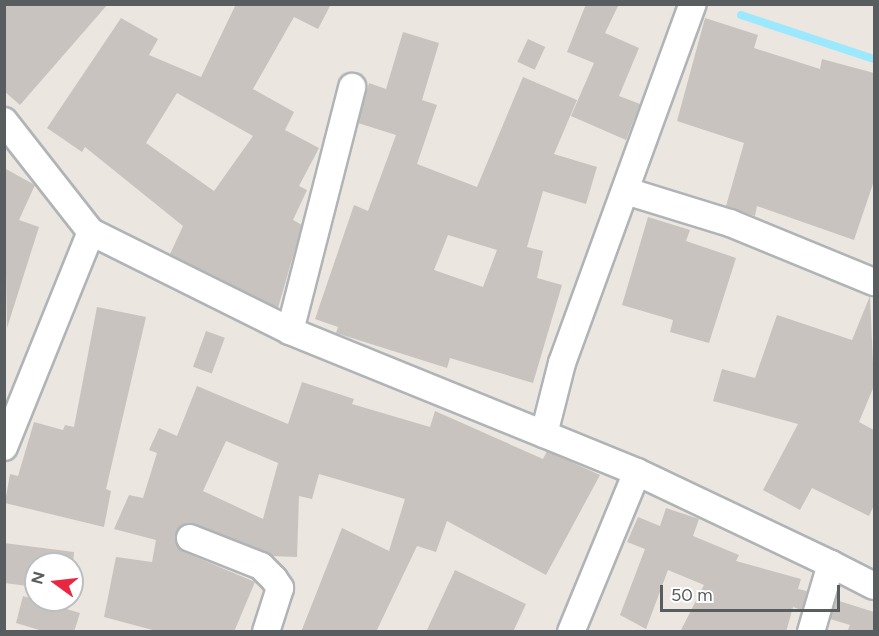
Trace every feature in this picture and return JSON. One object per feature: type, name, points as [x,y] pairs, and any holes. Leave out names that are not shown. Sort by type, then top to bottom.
[{"type":"street","points":[[544,434],[562,363],[693,4]]},
{"type":"street","points":[[290,331],[352,87]]},
{"type":"street","points":[[4,120],[91,232],[290,331],[637,472],[874,586]]},
{"type":"street","points":[[626,191],[730,223],[874,282]]},
{"type":"street","points":[[4,447],[91,232]]},
{"type":"street","points":[[571,632],[637,472]]},
{"type":"street","points":[[190,538],[261,566],[274,579],[280,588],[266,632]]},
{"type":"street","points":[[811,632],[831,564]]},
{"type":"building","points":[[4,4],[108,4],[20,105],[4,91]]},
{"type":"building","points":[[236,4],[331,4],[318,29],[294,17],[253,89],[294,112],[285,130],[319,148],[299,186],[307,190],[293,220],[302,225],[278,308],[170,254],[183,226],[85,147],[82,152],[47,128],[121,18],[158,39],[149,55],[201,77]],"holes":[[[177,93],[253,136],[214,191],[146,143]]]},
{"type":"building","points":[[586,4],[619,4],[605,33],[639,48],[619,96],[640,104],[626,140],[571,116],[594,63],[567,52]]},
{"type":"building","points":[[705,18],[758,35],[754,48],[820,69],[822,59],[874,73],[874,181],[854,240],[757,206],[755,216],[726,206],[744,143],[677,121]]},
{"type":"building","points":[[403,32],[439,43],[422,100],[437,105],[417,164],[477,187],[523,77],[577,100],[554,154],[597,167],[586,204],[543,191],[527,247],[543,251],[537,278],[562,285],[533,383],[450,358],[447,368],[336,333],[338,327],[315,319],[354,205],[368,211],[396,135],[358,123],[369,83],[386,89]],"holes":[[[448,235],[497,250],[483,287],[434,270]]]},
{"type":"building","points":[[528,39],[545,47],[535,70],[517,62]]},
{"type":"building","points":[[4,168],[35,185],[19,220],[39,227],[7,328]]},
{"type":"building","points":[[648,217],[690,230],[686,241],[736,258],[709,343],[670,332],[673,320],[622,305]]},
{"type":"building","points":[[870,296],[874,386],[859,422],[874,430],[874,505],[869,516],[812,488],[800,510],[763,490],[798,424],[713,401],[722,369],[755,378],[777,315],[852,340]]},
{"type":"building","points":[[97,307],[146,317],[106,489],[111,491],[104,527],[5,503],[10,474],[18,476],[34,422],[63,430],[65,425],[74,427]]},
{"type":"building","points":[[206,331],[225,338],[212,374],[193,367]]},
{"type":"building","points":[[302,382],[354,399],[352,404],[430,427],[435,411],[543,459],[547,451],[600,475],[546,575],[447,521],[436,552],[417,546],[376,632],[301,632],[342,528],[389,551],[405,499],[319,474],[312,499],[299,496],[297,557],[272,556],[195,524],[176,532],[184,552],[255,582],[234,632],[160,632],[104,617],[116,557],[152,562],[156,540],[114,529],[129,495],[143,498],[157,453],[149,450],[159,428],[177,436],[197,386],[288,424]],"holes":[[[226,441],[278,463],[263,519],[203,491]]]},
{"type":"building","points":[[666,508],[699,519],[693,536],[739,555],[736,561],[801,579],[798,589],[807,591],[802,610],[793,607],[786,632],[680,632],[704,585],[668,570],[646,629],[620,615],[645,549],[627,542],[638,517],[660,526]]},
{"type":"building","points":[[4,543],[74,552],[24,552],[24,586],[4,583]]},
{"type":"building","points":[[455,570],[526,604],[513,632],[426,632]]},
{"type":"building","points":[[23,596],[24,612],[80,613],[74,632],[46,632],[16,623]]},
{"type":"building","points":[[836,600],[874,612],[874,632],[847,632],[850,625],[830,619]]},
{"type":"waterway","points":[[741,15],[874,59]]}]
